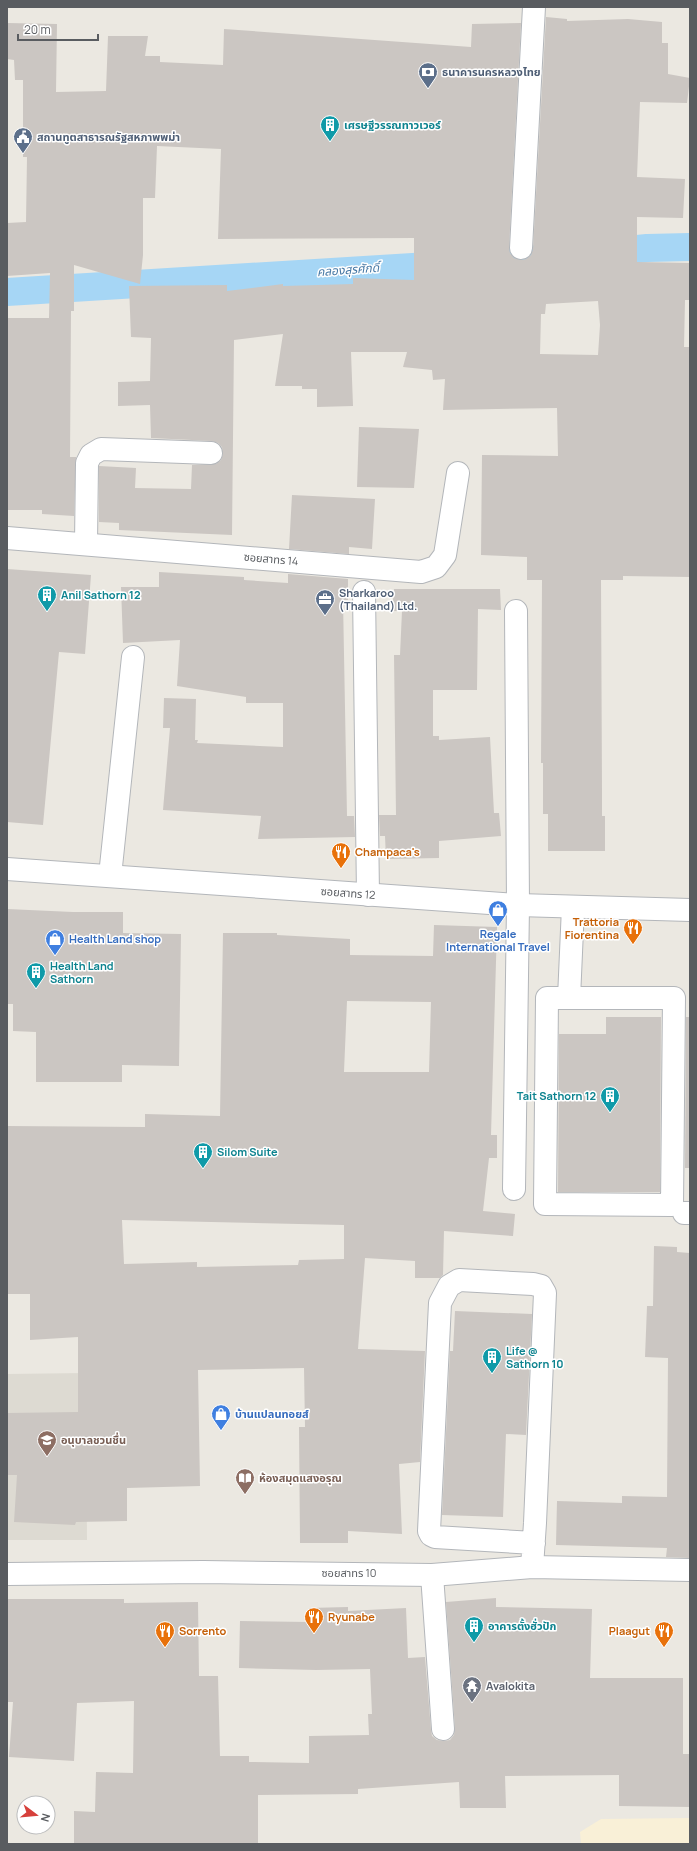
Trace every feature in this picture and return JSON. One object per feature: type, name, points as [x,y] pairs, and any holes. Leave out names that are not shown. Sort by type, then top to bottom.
[{"type":"street","points":[[521,248],[534,7]]},
{"type":"street","points":[[86,544],[87,463],[91,455],[102,449],[211,453]]},
{"type":"street","name":"ซอยสาทร 14","points":[[7,538],[422,572],[436,567],[445,555],[458,473]]},
{"type":"street","points":[[364,592],[368,895]]},
{"type":"street","points":[[514,1189],[518,905],[516,611]]},
{"type":"street","points":[[110,876],[133,657]]},
{"type":"street","name":"ซอยสาทร 12","points":[[7,869],[518,905],[690,910]]},
{"type":"street","points":[[569,998],[573,907]]},
{"type":"street","points":[[547,998],[569,998],[674,998],[672,1205],[545,1204],[547,998]]},
{"type":"street","points":[[532,1567],[534,1543],[544,1293],[541,1286],[533,1284],[459,1280],[449,1286],[440,1303],[429,1531],[431,1535],[435,1537],[534,1543]]},
{"type":"street","name":"ซอยสาทร 10","points":[[7,1574],[203,1572],[432,1575],[532,1567],[690,1570]]},
{"type":"street","points":[[432,1575],[443,1728]]},
{"type":"shaded area","name":"อนุบาลชวนชื่น","points":[[86,1373],[87,1540],[7,1540],[7,1374]]},
{"type":"shaded area","points":[[690,1818],[690,1844],[581,1844],[580,1832],[601,1819]]},
{"type":"building","points":[[546,17],[567,19],[567,21],[628,19],[662,22],[662,43],[668,43],[668,74],[690,78],[687,103],[640,102],[637,177],[685,179],[683,218],[637,217],[637,262],[690,263],[690,300],[685,300],[684,347],[690,347],[690,577],[623,576],[623,580],[601,580],[602,816],[605,816],[605,851],[548,851],[548,814],[543,814],[543,763],[541,763],[542,580],[527,580],[527,557],[481,555],[482,455],[558,456],[557,408],[443,410],[445,379],[433,380],[432,370],[403,367],[407,352],[351,352],[353,406],[317,407],[317,389],[302,389],[302,386],[275,386],[283,334],[234,340],[232,535],[119,530],[119,523],[99,522],[99,466],[136,468],[135,488],[191,489],[192,465],[216,464],[221,460],[223,454],[222,447],[218,443],[212,441],[151,438],[150,405],[118,406],[118,382],[150,381],[151,338],[131,337],[129,286],[227,285],[227,291],[283,284],[283,286],[353,284],[353,278],[414,280],[414,238],[218,239],[221,149],[157,146],[155,198],[143,198],[143,255],[140,284],[74,265],[74,311],[71,311],[70,457],[76,457],[74,516],[42,514],[42,510],[7,510],[7,318],[49,318],[50,273],[7,276],[7,223],[26,222],[27,157],[23,157],[23,80],[15,80],[14,60],[7,59],[7,23],[57,24],[56,92],[106,91],[108,36],[148,36],[145,56],[160,56],[160,62],[223,65],[224,29],[471,47],[472,24],[521,23],[509,247],[510,253],[514,258],[521,260],[526,259],[531,255],[533,249]],"holes":[[[598,301],[600,325],[598,355],[540,354],[541,314],[545,314],[546,304]]]},
{"type":"building","points":[[359,427],[419,429],[414,488],[357,487]]},
{"type":"building","points":[[292,495],[375,499],[372,549],[349,547],[349,554],[289,549]]},
{"type":"building","points":[[7,569],[91,575],[85,654],[59,652],[43,825],[7,822]]},
{"type":"building","points":[[159,572],[244,577],[244,580],[288,583],[288,574],[348,579],[348,600],[343,600],[347,816],[354,816],[355,837],[258,839],[261,816],[163,810],[170,728],[163,728],[164,698],[196,699],[195,740],[198,740],[197,743],[283,747],[283,703],[246,703],[246,697],[177,686],[180,640],[123,643],[121,587],[159,587]]},
{"type":"building","points":[[394,589],[500,589],[501,610],[478,609],[477,690],[433,690],[433,736],[439,736],[439,740],[490,737],[494,813],[499,813],[501,836],[439,841],[439,858],[386,859],[385,836],[380,836],[379,815],[396,815],[394,655],[400,655],[402,611],[392,611]]},
{"type":"building","points":[[7,909],[73,912],[123,912],[123,933],[181,934],[179,1066],[122,1065],[122,1082],[36,1082],[36,1032],[13,1031],[13,1004],[7,1004]]},
{"type":"building","points":[[434,925],[497,927],[491,1135],[497,1135],[497,1158],[489,1158],[483,1211],[515,1214],[513,1236],[444,1231],[443,1275],[440,1278],[415,1278],[415,1261],[365,1258],[358,1349],[425,1351],[420,1462],[399,1464],[402,1534],[348,1531],[348,1543],[300,1543],[299,1427],[305,1427],[304,1368],[198,1370],[200,1486],[127,1488],[127,1521],[76,1522],[75,1525],[14,1522],[17,1475],[7,1475],[7,1413],[78,1412],[78,1337],[30,1340],[30,1294],[7,1294],[7,1126],[145,1127],[145,1114],[220,1116],[223,933],[277,933],[277,935],[350,939],[350,955],[433,956]],"holes":[[[347,1001],[431,1002],[429,1072],[344,1072]],[[122,1220],[344,1225],[344,1259],[299,1260],[298,1265],[197,1267],[197,1262],[124,1264]]]},
{"type":"building","name":"Tait Sathorn 12","points":[[606,1017],[661,1017],[660,1192],[558,1192],[559,1034],[606,1034]]},
{"type":"building","points":[[686,1017],[690,1017],[690,1168],[685,1168]]},
{"type":"building","points":[[654,1246],[677,1247],[677,1252],[690,1253],[690,1558],[666,1557],[667,1548],[556,1545],[557,1501],[622,1503],[622,1496],[667,1497],[668,1358],[645,1357],[647,1306],[653,1306]]},
{"type":"building","name":"Life @ Sathorn 10","points":[[455,1311],[532,1314],[526,1435],[506,1434],[503,1517],[442,1515],[450,1351],[453,1351]]},
{"type":"building","points":[[496,1598],[496,1607],[592,1609],[590,1678],[683,1678],[683,1754],[690,1754],[690,1807],[619,1806],[619,1775],[505,1776],[506,1808],[460,1808],[459,1782],[358,1789],[358,1794],[258,1795],[258,1844],[74,1844],[74,1811],[95,1812],[96,1772],[133,1773],[134,1701],[77,1703],[74,1761],[9,1757],[13,1702],[7,1702],[7,1599],[124,1599],[124,1603],[198,1602],[199,1676],[218,1676],[220,1756],[249,1756],[249,1762],[309,1763],[309,1736],[369,1735],[368,1714],[372,1714],[370,1669],[316,1670],[239,1668],[240,1621],[309,1622],[309,1608],[348,1607],[348,1611],[406,1608],[408,1658],[425,1657],[432,1736],[437,1740],[444,1741],[450,1740],[454,1735],[455,1728],[446,1602]]},
{"type":"waterway","name":"คลองสุรศักดิ์","points":[[7,292],[542,259],[647,248],[690,247]]},
{"type":"place","name":"ธนาคารนครหลวงไทย","points":[[428,89]]},
{"type":"place","name":"เศรษฐีวรรณทาวเวอร์","points":[[330,142]]},
{"type":"place","name":"สถานทูตสาธารณรัฐสหภาพพม่า","points":[[23,154]]},
{"type":"place","name":"Anil Sathorn 12","points":[[47,612]]},
{"type":"place","name":"Sharkaroo (Thailand) Ltd.","points":[[325,616]]},
{"type":"place","name":"Champaca's","points":[[341,869]]},
{"type":"place","name":"Regale International Travel","points":[[498,927]]},
{"type":"place","name":"Trattoria Fiorentina","points":[[633,945]]},
{"type":"place","name":"Health Land shop","points":[[55,956]]},
{"type":"place","name":"Health Land Sathorn","points":[[36,989]]},
{"type":"place","name":"Tait Sathorn 12","points":[[610,1113]]},
{"type":"place","name":"Silom Suite","points":[[203,1169]]},
{"type":"place","name":"Life @ Sathorn 10","points":[[492,1374]]},
{"type":"place","name":"บ้านแปลนทอยส์","points":[[221,1431]]},
{"type":"place","name":"อนุบาลชวนชื่น","points":[[47,1457]]},
{"type":"place","name":"ห้องสมุดแสงอรุณ","points":[[245,1495]]},
{"type":"place","name":"Ryunabe","points":[[314,1634]]},
{"type":"place","name":"อาคารตั้งฮั่วปัก","points":[[474,1643]]},
{"type":"place","name":"Sorrento","points":[[165,1648]]},
{"type":"place","name":"Plaagut","points":[[664,1648]]},
{"type":"place","name":"Avalokita","points":[[472,1703]]}]
